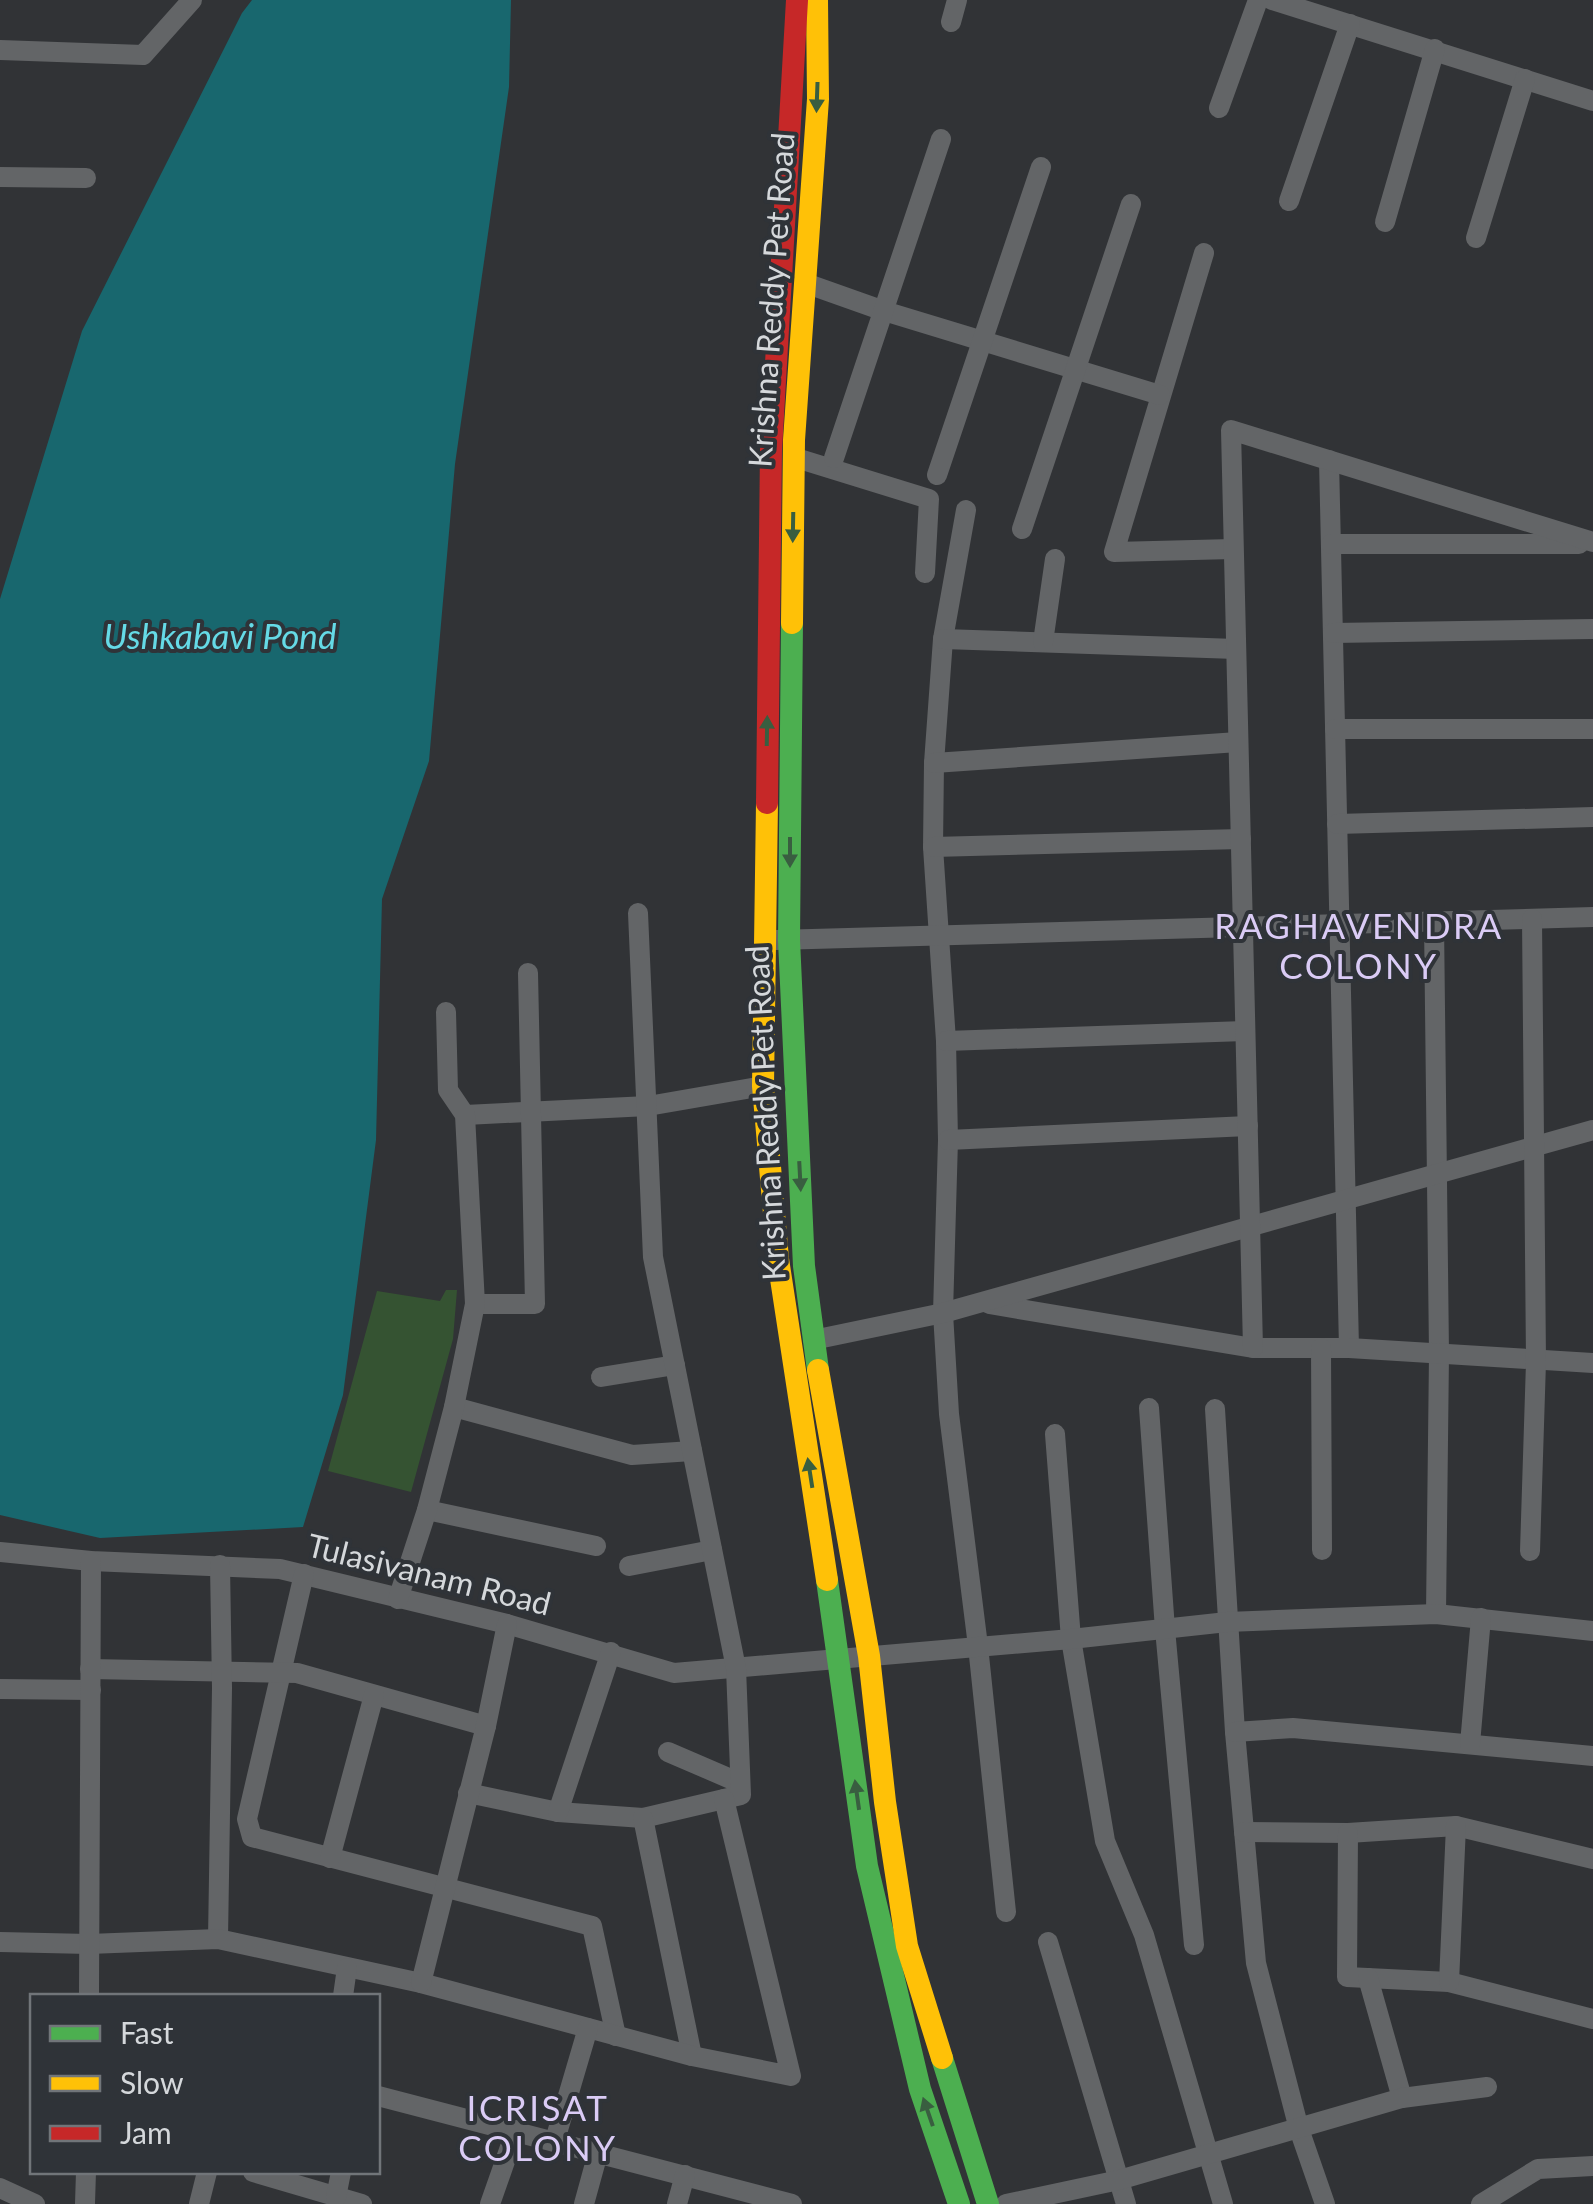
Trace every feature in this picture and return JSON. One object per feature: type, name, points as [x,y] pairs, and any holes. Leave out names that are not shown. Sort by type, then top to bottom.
[{"type":"main road","name":"Krishna Reddy Pet Road","points":[[797,0],[770,450],[763,1086],[778,1259],[839,1658],[866,1866],[920,2089],[958,2204]]},
{"type":"main road","name":"Krishna Reddy Pet Road","points":[[817,0],[818,99],[793,457],[789,940],[804,1266],[812,1340],[869,1656],[885,1802],[907,1946],[988,2204]]},
{"type":"street","points":[[0,50],[144,54],[192,0]]},
{"type":"street","points":[[951,22],[957,0]]},
{"type":"street","points":[[1219,108],[1258,0]]},
{"type":"street","points":[[1272,0],[1593,101]]},
{"type":"street","points":[[1290,201],[1350,24]]},
{"type":"street","points":[[1385,222],[1435,49]]},
{"type":"street","points":[[1476,238],[1524,80]]},
{"type":"street","points":[[834,458],[941,139]]},
{"type":"street","points":[[937,475],[1041,167]]},
{"type":"street","points":[[0,177],[86,178]]},
{"type":"street","points":[[1022,528],[1131,204]]},
{"type":"street","points":[[1204,253],[1114,552],[1234,549]]},
{"type":"street","points":[[805,283],[1160,395]]},
{"type":"street","points":[[1253,1348],[1230,430],[1593,543]]},
{"type":"street","points":[[793,457],[929,499],[924,573]]},
{"type":"street","points":[[1329,460],[1349,1348]]},
{"type":"street","points":[[966,510],[943,639],[934,763],[933,847],[946,1041],[948,1140],[943,1314],[949,1414],[1006,1912]]},
{"type":"street","points":[[1330,544],[1593,543]]},
{"type":"street","points":[[1043,642],[1055,559]]},
{"type":"street","points":[[1333,632],[1593,630]]},
{"type":"street","points":[[943,639],[1236,649]]},
{"type":"street","points":[[1335,729],[1593,729]]},
{"type":"street","points":[[934,763],[1238,742]]},
{"type":"street","points":[[1337,824],[1593,817]]},
{"type":"street","points":[[933,847],[1241,839]]},
{"type":"street","points":[[468,1793],[558,1812],[643,1818],[741,1795],[736,1668],[653,1257],[638,913]]},
{"type":"street","points":[[764,941],[1593,917]]},
{"type":"street","points":[[1530,1551],[1536,1362],[1532,919]]},
{"type":"street","points":[[1434,922],[1439,1354],[1436,1614]]},
{"type":"street","points":[[475,1304],[535,1304],[528,973]]},
{"type":"street","points":[[398,1600],[454,1407],[475,1304],[465,1115],[448,1090],[446,1012]]},
{"type":"street","points":[[946,1041],[1245,1032]]},
{"type":"street","points":[[465,1115],[648,1106],[763,1086]]},
{"type":"street","points":[[948,1140],[1248,1126]]},
{"type":"street","points":[[812,1340],[943,1314],[1593,1130]]},
{"type":"street","points":[[982,1303],[1253,1348],[1349,1348],[1593,1363]]},
{"type":"street","points":[[1321,1348],[1322,1550]]},
{"type":"street","points":[[601,1377],[675,1365]]},
{"type":"street","points":[[454,1407],[632,1454],[692,1451]]},
{"type":"street","points":[[1149,1408],[1194,1945]]},
{"type":"street","points":[[1215,1409],[1234,1732],[1256,1963],[1299,2129],[1325,2204]]},
{"type":"street","points":[[1055,1434],[1072,1639],[1105,1841],[1144,1935],[1222,2204]]},
{"type":"street","points":[[427,1510],[596,1546]]},
{"type":"street","points":[[629,1566],[712,1550]]},
{"type":"street","name":"Tulasivanam Road","points":[[0,1552],[304,1574],[508,1624],[674,1672],[1228,1622],[1436,1614],[1593,1632]]},
{"type":"street","points":[[88,1994],[91,1561]]},
{"type":"street","points":[[218,1939],[220,1565]]},
{"type":"street","points":[[304,1574],[246,1819],[252,1837],[592,1926],[616,2036]]},
{"type":"street","points":[[1470,1744],[1480,1618]]},
{"type":"street","points":[[421,1983],[508,1624]]},
{"type":"street","points":[[558,1812],[611,1652]]},
{"type":"street","points":[[0,1689],[222,1672],[296,1673],[486,1726]]},
{"type":"street","points":[[330,1858],[374,1695]]},
{"type":"street","points":[[1234,1732],[1293,1728],[1593,1756]]},
{"type":"street","points":[[668,1752],[740,1783]]},
{"type":"street","points":[[0,1942],[89,1944],[218,1939],[421,1983],[692,2056],[791,2076],[724,1798]]},
{"type":"street","points":[[643,1818],[692,2056]]},
{"type":"street","points":[[1244,1832],[1348,1833],[1456,1826],[1593,1859]]},
{"type":"street","points":[[1449,1982],[1456,1826]]},
{"type":"street","points":[[1348,1833],[1347,1977],[1449,1982],[1593,2019]]},
{"type":"street","points":[[1048,1942],[1126,2204]]},
{"type":"street","points":[[343,1994],[347,1968]]},
{"type":"street","points":[[1368,1978],[1402,2098]]},
{"type":"street","points":[[554,2140],[588,2028]]},
{"type":"street","points":[[1006,2204],[1119,2180],[1402,2098],[1486,2087]]},
{"type":"street","points":[[380,2096],[792,2204]]},
{"type":"street","points":[[490,2204],[516,2130]]},
{"type":"street","points":[[584,2204],[598,2154]]},
{"type":"street","points":[[1481,2204],[1538,2169],[1593,2166]]},
{"type":"street","points":[[80,2203],[86,2174]]},
{"type":"street","points":[[199,2204],[206,2174]]},
{"type":"street","points":[[257,2174],[294,2194],[336,2196],[362,2204]]},
{"type":"street","points":[[336,2196],[341,2174]]},
{"type":"street","points":[[677,2204],[685,2175]]},
{"type":"street","points":[[0,2188],[36,2204]]},
{"type":"green space","points":[[446,1290],[457,1290],[453,1339],[411,1492],[328,1471],[377,1291],[440,1301]]},
{"type":"water","name":"Ushkabavi Pond","points":[[252,0],[511,0],[509,87],[455,464],[429,761],[382,899],[376,1140],[343,1395],[303,1527],[100,1538],[0,1515],[0,599],[82,331]]},
{"type":"traffic: fast","points":[[792,623],[789,940],[804,1266],[818,1370]]},
{"type":"traffic: fast","points":[[827,1580],[867,1866],[920,2089],[959,2204]]},
{"type":"traffic: fast","points":[[942,2058],[988,2204]]},
{"type":"traffic: slow","points":[[792,623],[794,440],[818,99],[817,0]]},
{"type":"traffic: slow","points":[[767,803],[763,1086],[778,1259],[827,1580]]},
{"type":"traffic: slow","points":[[818,1370],[869,1656],[885,1802],[907,1946],[942,2058]]},
{"type":"traffic: jam","points":[[767,803],[771,450],[797,0]]},
{"type":"district","name":"RAGHAVENDRA COLONY","points":[[1359,947]]},
{"type":"district","name":"ICRISAT COLONY","points":[[538,2129]]}]
